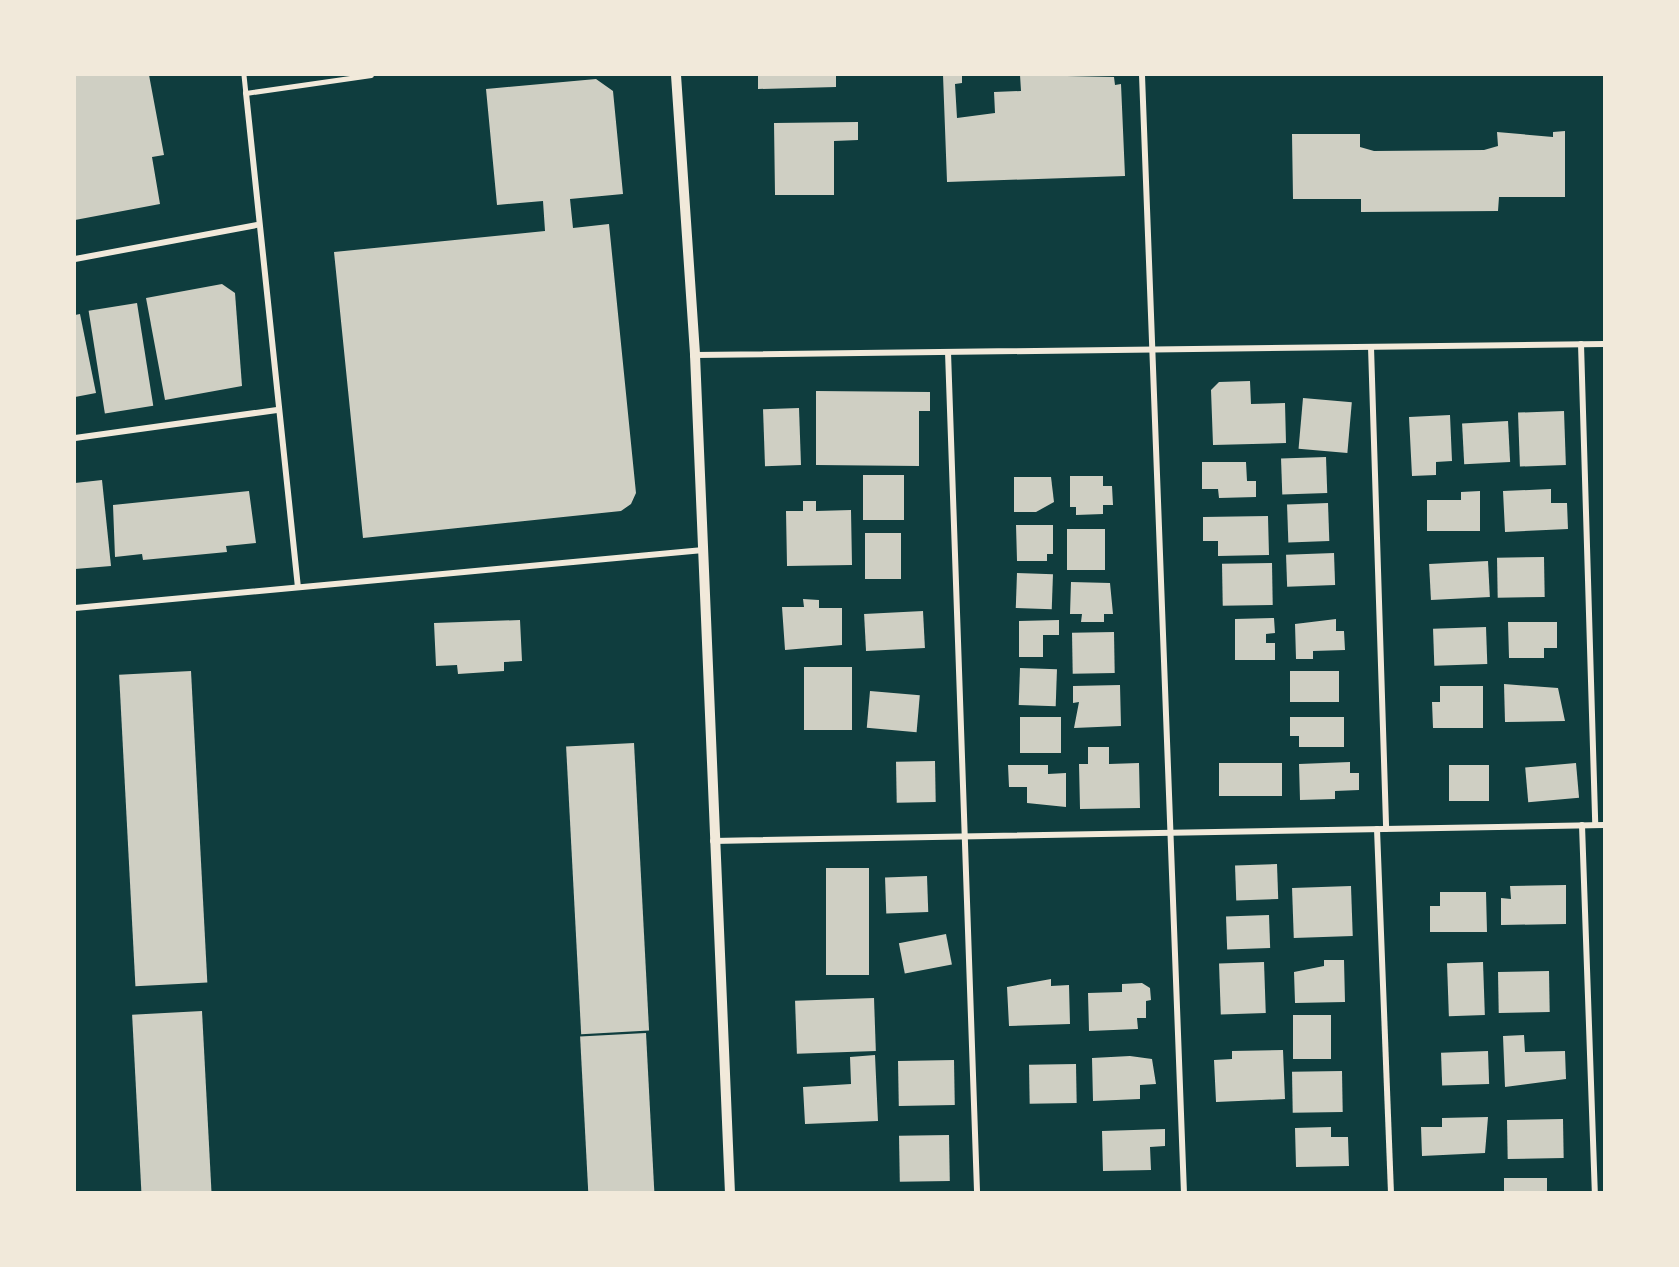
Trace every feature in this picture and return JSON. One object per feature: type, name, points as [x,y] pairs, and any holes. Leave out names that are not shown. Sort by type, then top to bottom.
[{"type":"street","points":[[676,75],[695,355],[713,841],[730,1192]]},
{"type":"street","points":[[1142,75],[1184,1192]]},
{"type":"street","points":[[246,93],[256,225],[297,586]]},
{"type":"street","points":[[75,259],[256,225]]},
{"type":"street","points":[[1581,344],[1595,825]]},
{"type":"street","points":[[695,355],[1604,344]]},
{"type":"street","points":[[1371,347],[1386,829]]},
{"type":"street","points":[[948,352],[976,1192]]},
{"type":"street","points":[[75,438],[277,410]]},
{"type":"street","points":[[75,608],[703,550]]},
{"type":"street","points":[[1582,825],[1595,1192]]},
{"type":"street","points":[[713,841],[1604,825]]},
{"type":"street","points":[[1377,829],[1391,1192]]},
{"type":"lane","points":[[244,75],[246,93],[370,75]]},
{"type":"building","points":[[75,75],[149,75],[164,155],[152,157],[160,204],[75,220]]},
{"type":"building","points":[[758,75],[836,75],[836,87],[758,89]]},
{"type":"building","points":[[943,75],[962,75],[962,83],[955,84],[957,118],[995,113],[994,92],[1021,91],[1020,75],[1114,77],[1115,85],[1121,84],[1125,176],[947,182]]},
{"type":"building","points":[[596,79],[613,91],[623,194],[570,199],[573,228],[609,224],[636,493],[631,504],[621,511],[363,538],[334,252],[545,231],[543,201],[497,205],[486,89]]},
{"type":"building","points":[[858,122],[858,140],[834,141],[834,195],[775,195],[774,123]]},
{"type":"building","points":[[1565,131],[1565,197],[1499,197],[1498,211],[1361,212],[1361,199],[1293,199],[1292,134],[1360,134],[1360,147],[1374,151],[1484,150],[1498,146],[1497,132],[1553,137],[1553,132]]},
{"type":"building","points":[[222,284],[235,293],[242,386],[165,400],[146,298]]},
{"type":"building","points":[[137,303],[153,406],[105,413],[89,311]]},
{"type":"building","points":[[80,314],[96,393],[75,397],[75,315]]},
{"type":"building","points":[[1250,381],[1251,404],[1285,403],[1286,443],[1213,445],[1211,390],[1219,382]]},
{"type":"building","points":[[816,391],[930,392],[930,411],[919,411],[919,466],[816,465]]},
{"type":"building","points":[[1303,398],[1352,402],[1347,453],[1299,449]]},
{"type":"building","points":[[799,408],[801,465],[765,466],[763,409]]},
{"type":"building","points":[[1564,411],[1566,465],[1520,467],[1518,413]]},
{"type":"building","points":[[1450,415],[1452,461],[1436,462],[1436,475],[1412,476],[1409,417]]},
{"type":"building","points":[[1508,421],[1510,462],[1464,464],[1462,423]]},
{"type":"building","points":[[1326,457],[1327,493],[1282,495],[1281,459]]},
{"type":"building","points":[[1202,462],[1246,462],[1247,481],[1256,481],[1256,497],[1219,498],[1218,489],[1202,489]]},
{"type":"building","points":[[863,475],[904,475],[904,520],[863,520]]},
{"type":"building","points":[[1070,476],[1103,476],[1103,486],[1112,486],[1113,505],[1103,505],[1103,514],[1076,515],[1076,507],[1070,507]]},
{"type":"building","points":[[1014,477],[1051,477],[1054,502],[1036,512],[1014,512]]},
{"type":"building","points":[[102,480],[111,566],[75,569],[75,483]]},
{"type":"building","points":[[1551,489],[1551,503],[1567,503],[1568,529],[1505,532],[1503,491]]},
{"type":"building","points":[[249,491],[256,543],[226,546],[227,552],[143,560],[142,554],[115,557],[113,505]]},
{"type":"building","points":[[1480,491],[1480,531],[1427,531],[1427,500],[1461,500],[1461,492]]},
{"type":"building","points":[[803,501],[816,501],[816,511],[851,510],[852,565],[787,566],[786,511],[803,511]]},
{"type":"building","points":[[1328,503],[1329,541],[1288,542],[1287,504]]},
{"type":"building","points":[[1268,516],[1269,555],[1218,556],[1218,541],[1203,541],[1203,517]]},
{"type":"building","points":[[1016,525],[1053,525],[1053,554],[1047,554],[1047,561],[1017,561]]},
{"type":"building","points":[[1067,529],[1105,529],[1105,570],[1067,570]]},
{"type":"building","points":[[865,533],[901,533],[901,579],[865,579]]},
{"type":"building","points":[[1334,553],[1335,585],[1287,587],[1286,555]]},
{"type":"building","points":[[1544,557],[1545,597],[1498,598],[1497,558]]},
{"type":"building","points":[[1488,561],[1490,597],[1431,600],[1429,564]]},
{"type":"building","points":[[1272,563],[1273,605],[1223,606],[1222,564]]},
{"type":"building","points":[[1017,573],[1053,574],[1052,609],[1016,608]]},
{"type":"building","points":[[1071,582],[1110,583],[1113,614],[1104,614],[1104,622],[1081,622],[1082,614],[1070,614]]},
{"type":"building","points":[[803,599],[819,600],[819,608],[842,608],[842,645],[785,650],[782,607],[804,607]]},
{"type":"building","points":[[923,611],[925,648],[866,651],[864,614]]},
{"type":"building","points":[[1274,618],[1275,633],[1266,634],[1266,643],[1275,643],[1275,660],[1235,660],[1235,619]]},
{"type":"building","points":[[1336,619],[1336,631],[1344,631],[1345,650],[1313,651],[1313,659],[1296,659],[1295,624]]},
{"type":"building","points":[[520,620],[522,661],[504,662],[504,671],[458,674],[457,665],[436,666],[434,623]]},
{"type":"building","points":[[1059,620],[1059,635],[1043,635],[1043,657],[1019,657],[1019,621]]},
{"type":"building","points":[[1508,622],[1557,622],[1557,648],[1544,648],[1544,658],[1509,658]]},
{"type":"building","points":[[1486,627],[1487,664],[1434,666],[1433,629]]},
{"type":"building","points":[[1114,632],[1115,673],[1073,674],[1072,633]]},
{"type":"building","points":[[804,667],[852,667],[852,730],[804,730]]},
{"type":"building","points":[[1020,668],[1057,669],[1056,706],[1019,705]]},
{"type":"building","points":[[191,671],[207,983],[135,986],[119,675]]},
{"type":"building","points":[[1290,671],[1339,671],[1339,702],[1290,702]]},
{"type":"building","points":[[1504,684],[1558,688],[1565,721],[1505,722]]},
{"type":"building","points":[[1120,685],[1121,726],[1074,728],[1079,702],[1073,703],[1073,686]]},
{"type":"building","points":[[1440,686],[1483,686],[1483,728],[1433,728],[1432,702],[1440,702]]},
{"type":"building","points":[[870,691],[920,695],[917,732],[867,728]]},
{"type":"building","points":[[1020,717],[1061,717],[1061,753],[1020,753]]},
{"type":"building","points":[[1290,717],[1344,717],[1344,747],[1299,747],[1299,736],[1290,736]]},
{"type":"building","points":[[634,743],[649,1031],[581,1034],[566,747]]},
{"type":"building","points":[[1088,747],[1109,747],[1109,764],[1139,763],[1140,808],[1080,809],[1079,764],[1088,764]]},
{"type":"building","points":[[935,761],[936,802],[897,803],[896,762]]},
{"type":"building","points":[[1350,762],[1350,773],[1359,773],[1359,790],[1335,791],[1335,799],[1300,800],[1299,764]]},
{"type":"building","points":[[1219,763],[1282,763],[1282,796],[1219,796]]},
{"type":"building","points":[[1576,763],[1579,798],[1528,802],[1525,767]]},
{"type":"building","points":[[1008,765],[1048,765],[1048,774],[1066,773],[1066,807],[1027,803],[1027,787],[1009,787]]},
{"type":"building","points":[[1449,765],[1489,765],[1489,801],[1449,801]]},
{"type":"building","points":[[1277,864],[1278,899],[1236,900],[1235,865]]},
{"type":"building","points":[[826,868],[869,868],[869,975],[826,975]]},
{"type":"building","points":[[927,876],[928,912],[886,913],[885,877]]},
{"type":"building","points":[[1566,885],[1566,924],[1501,925],[1501,898],[1511,899],[1510,886]]},
{"type":"building","points":[[1351,886],[1353,936],[1294,938],[1292,888]]},
{"type":"building","points":[[1440,892],[1486,892],[1487,932],[1430,932],[1430,906],[1440,906]]},
{"type":"building","points":[[1269,915],[1270,948],[1227,949],[1226,917]]},
{"type":"building","points":[[946,934],[952,964],[905,974],[899,943]]},
{"type":"building","points":[[1324,960],[1344,960],[1345,1002],[1295,1003],[1294,972],[1324,966]]},
{"type":"building","points":[[1264,962],[1266,1013],[1221,1015],[1219,964]]},
{"type":"building","points":[[1483,962],[1485,1015],[1449,1016],[1447,963]]},
{"type":"building","points":[[1549,971],[1550,1012],[1499,1013],[1498,972]]},
{"type":"building","points":[[1051,979],[1051,986],[1069,985],[1070,1024],[1009,1026],[1007,987]]},
{"type":"building","points":[[1142,983],[1150,988],[1151,1000],[1146,1001],[1146,1018],[1137,1018],[1138,1029],[1089,1031],[1088,993],[1122,992],[1122,984]]},
{"type":"building","points":[[874,998],[876,1051],[797,1054],[795,1001]]},
{"type":"building","points":[[202,1011],[211,1192],[141,1192],[132,1015]]},
{"type":"building","points":[[1293,1015],[1331,1015],[1331,1059],[1293,1059]]},
{"type":"building","points":[[646,1033],[654,1192],[588,1192],[580,1036]]},
{"type":"building","points":[[1524,1035],[1525,1052],[1565,1051],[1566,1079],[1505,1087],[1503,1036]]},
{"type":"building","points":[[1283,1050],[1285,1099],[1216,1102],[1214,1060],[1232,1059],[1232,1051]]},
{"type":"building","points":[[1488,1051],[1489,1084],[1442,1086],[1441,1053]]},
{"type":"building","points":[[875,1055],[878,1121],[805,1124],[803,1087],[851,1084],[850,1057]]},
{"type":"building","points":[[1130,1056],[1152,1059],[1156,1084],[1140,1085],[1140,1099],[1093,1101],[1092,1058]]},
{"type":"building","points":[[954,1060],[955,1105],[899,1106],[898,1061]]},
{"type":"building","points":[[1076,1064],[1077,1103],[1030,1104],[1029,1065]]},
{"type":"building","points":[[1342,1071],[1343,1112],[1293,1113],[1292,1072]]},
{"type":"building","points":[[1488,1117],[1485,1153],[1422,1156],[1421,1127],[1442,1127],[1442,1118]]},
{"type":"building","points":[[1563,1119],[1564,1158],[1508,1159],[1507,1120]]},
{"type":"building","points":[[1331,1127],[1331,1137],[1348,1137],[1349,1166],[1296,1167],[1295,1128]]},
{"type":"building","points":[[1165,1129],[1165,1146],[1150,1147],[1151,1170],[1103,1171],[1102,1131]]},
{"type":"building","points":[[949,1135],[950,1181],[900,1182],[899,1136]]},
{"type":"building","points":[[1504,1178],[1547,1178],[1547,1192],[1504,1192]]}]
